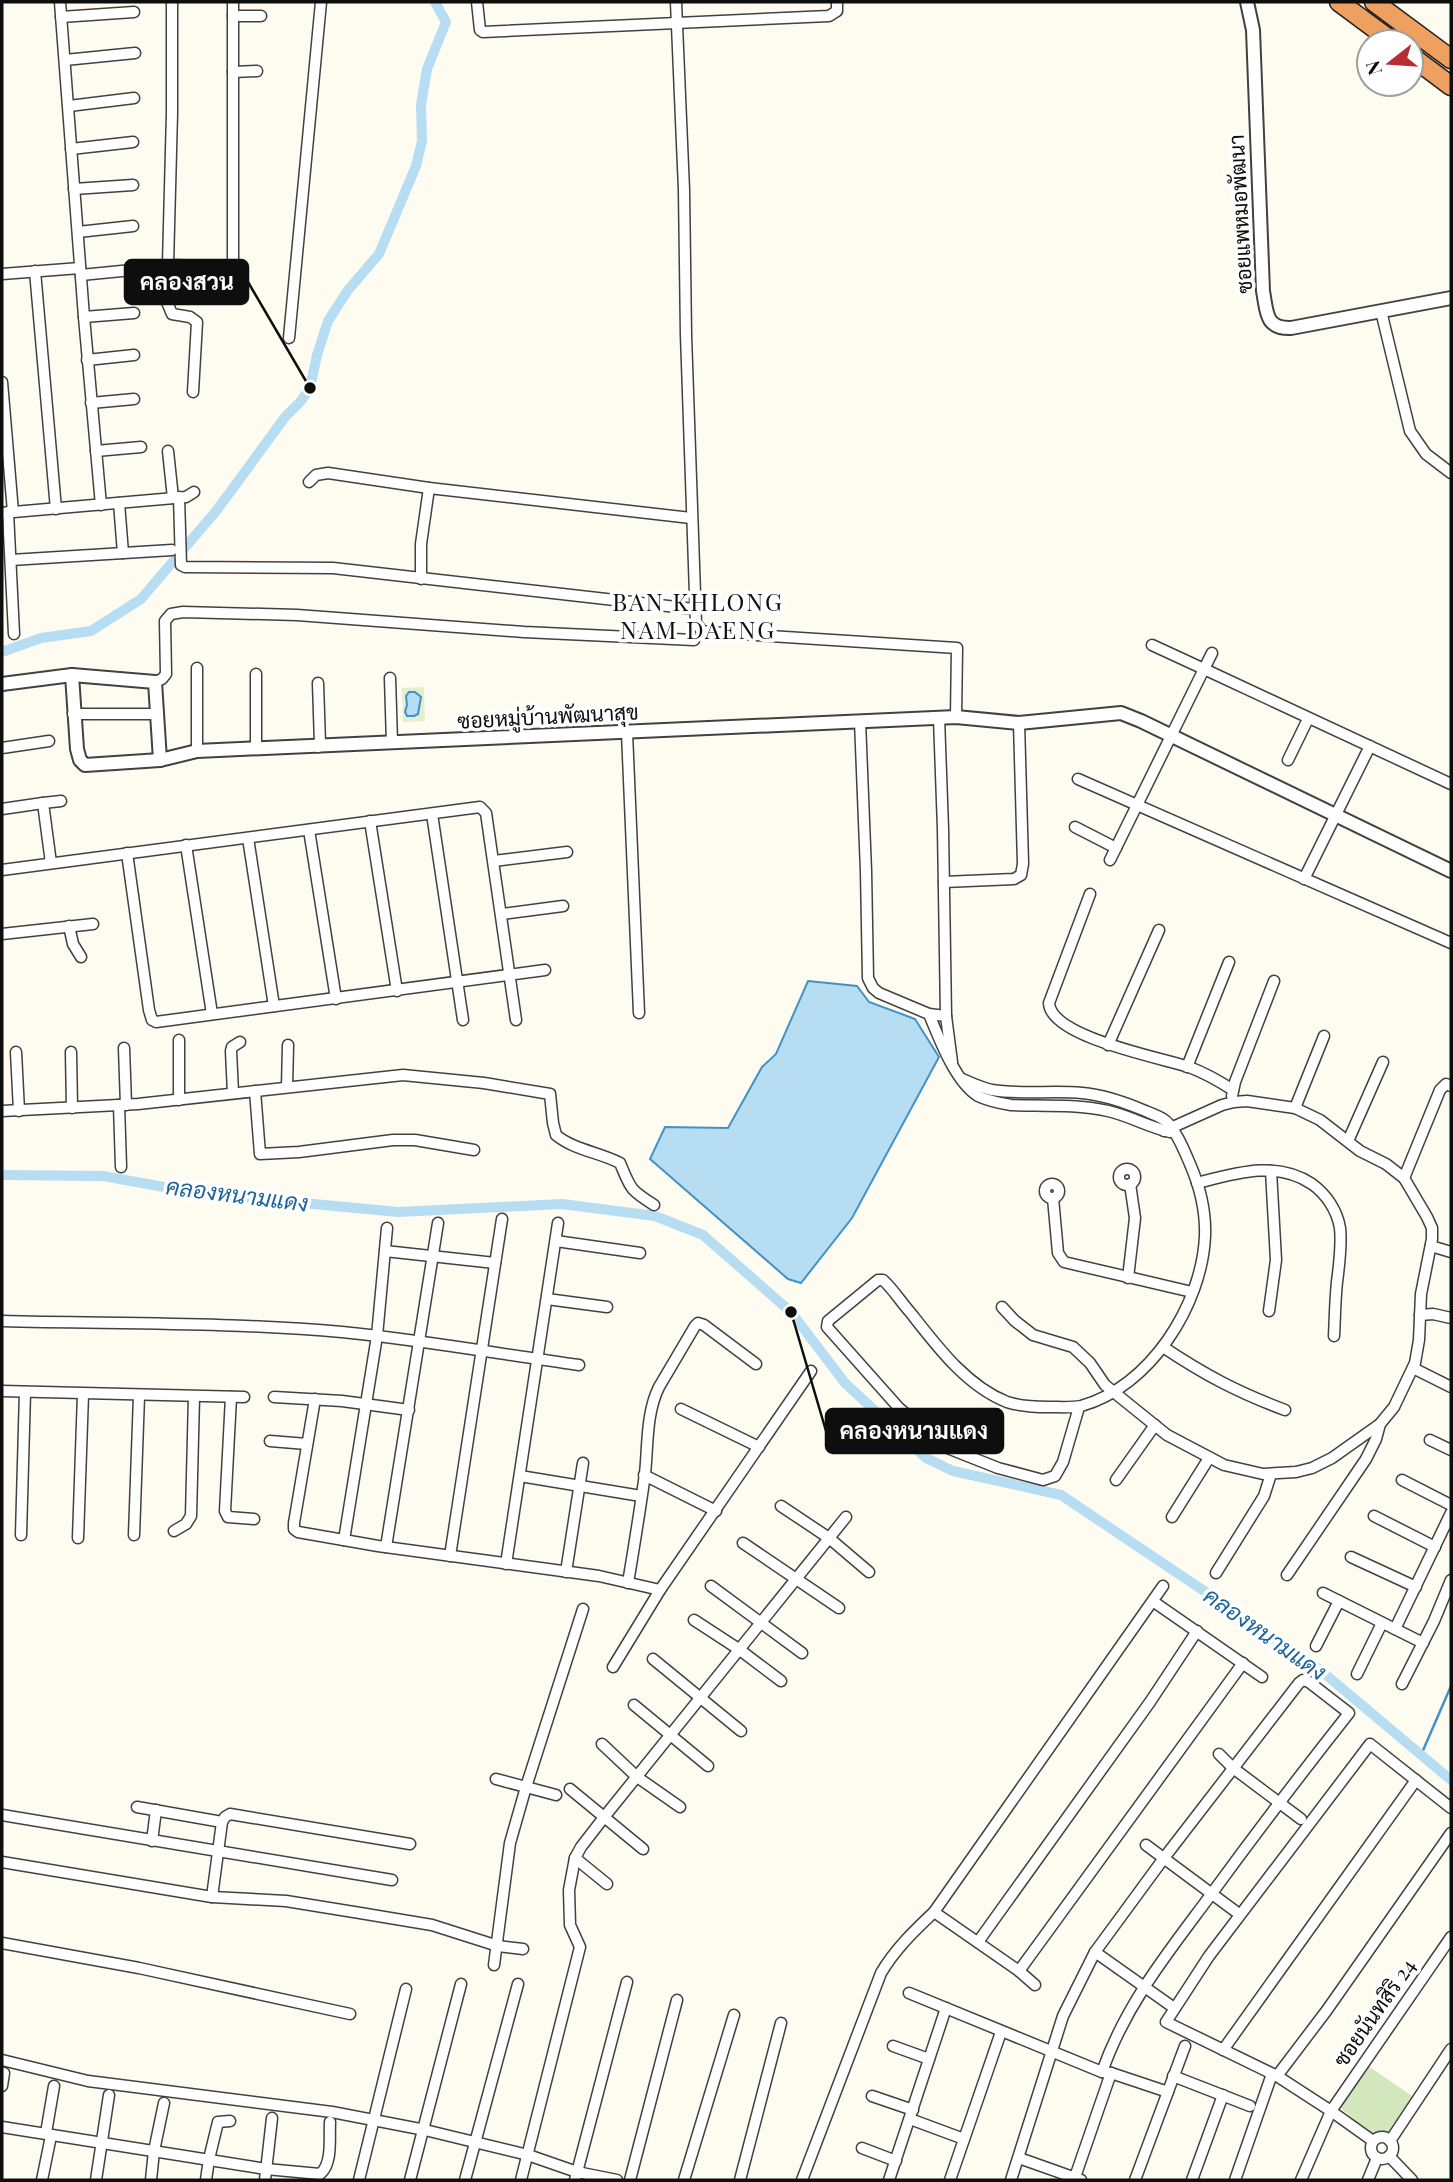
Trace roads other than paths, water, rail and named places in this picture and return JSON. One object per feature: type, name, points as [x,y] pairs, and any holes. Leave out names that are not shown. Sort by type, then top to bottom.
[{"type":"highway","points":[[1339,2],[1373,28]]},
{"type":"highway","points":[[1374,2],[1451,59]]},
{"type":"highway","points":[[1425,66],[1451,86]]},
{"type":"street","points":[[60,2],[101,505]]},
{"type":"street","points":[[172,2],[168,308],[173,314],[193,318],[197,326],[193,392]]},
{"type":"street","points":[[233,2],[233,291]]},
{"type":"street","points":[[289,338],[321,2]]},
{"type":"street","points":[[477,2],[478,24],[483,32],[829,16],[837,11],[837,2]]},
{"type":"street","points":[[676,2],[696,623],[702,631],[708,632],[957,648],[956,717]]},
{"type":"street","name":"ซอยแพหมอพัฒนา","points":[[1247,2],[1253,30],[1263,291],[1269,319],[1274,326],[1291,328],[1451,298]]},
{"type":"street","points":[[61,17],[134,12]]},
{"type":"street","points":[[233,16],[261,16]]},
{"type":"street","points":[[65,60],[135,52]]},
{"type":"street","points":[[233,72],[257,71]]},
{"type":"street","points":[[69,106],[134,98]]},
{"type":"street","points":[[71,149],[133,142]]},
{"type":"street","points":[[74,189],[133,185]]},
{"type":"street","points":[[78,232],[133,226]]},
{"type":"street","points":[[168,265],[233,267]]},
{"type":"street","points":[[2,274],[132,270]]},
{"type":"street","points":[[35,271],[56,509]]},
{"type":"street","points":[[1381,311],[1410,431],[1426,454],[1451,472]]},
{"type":"street","points":[[84,317],[134,313]]},
{"type":"street","points":[[88,360],[134,355]]},
{"type":"street","points":[[2,382],[14,634]]},
{"type":"street","points":[[91,403],[134,398]]},
{"type":"street","points":[[96,451],[141,447]]},
{"type":"street","points":[[168,451],[176,497],[181,565],[187,568],[333,568],[694,609]]},
{"type":"street","points":[[309,482],[316,475],[328,473],[429,488],[691,518]]},
{"type":"street","points":[[421,579],[421,544],[429,488]]},
{"type":"street","points":[[7,512],[189,496],[194,492]]},
{"type":"street","points":[[119,503],[123,553]]},
{"type":"street","points":[[11,560],[172,550]]},
{"type":"street","points":[[2,684],[72,675],[155,681],[162,679],[166,674],[165,621],[171,614],[183,612],[297,615],[524,632],[694,640]]},
{"type":"street","points":[[1152,645],[1451,784]]},
{"type":"street","points":[[1110,860],[1212,653]]},
{"type":"street","points":[[197,668],[197,751]]},
{"type":"street","points":[[256,674],[257,747]]},
{"type":"street","name":"ซอยหมู่บ้านพัฒนาสุข","points":[[72,675],[78,753],[85,765],[160,760],[197,751],[257,747],[956,717],[1019,723],[1121,713],[1451,871]]},
{"type":"street","points":[[390,678],[392,743]]},
{"type":"street","points":[[155,681],[160,760]]},
{"type":"street","points":[[318,682],[319,745]]},
{"type":"street","points":[[73,714],[157,713]]},
{"type":"street","points":[[939,718],[946,1016],[952,1062]]},
{"type":"street","points":[[1288,760],[1308,719]]},
{"type":"street","points":[[860,722],[868,978],[878,993],[929,1014],[946,1016]]},
{"type":"street","points":[[944,882],[1014,879],[1021,875],[1023,853],[1019,723]]},
{"type":"street","points":[[627,733],[639,1013]]},
{"type":"street","points":[[2,748],[49,741]]},
{"type":"street","points":[[1304,878],[1370,746]]},
{"type":"street","points":[[1078,779],[1451,943]]},
{"type":"street","points":[[2,809],[61,801]]},
{"type":"street","points":[[43,803],[51,863]]},
{"type":"street","points":[[2,870],[476,807],[484,809],[516,1020]]},
{"type":"street","points":[[432,814],[463,1020]]},
{"type":"street","points":[[370,821],[397,991]]},
{"type":"street","points":[[1075,827],[1116,848]]},
{"type":"street","points":[[309,830],[336,999]]},
{"type":"street","points":[[248,838],[274,1006]]},
{"type":"street","points":[[186,845],[212,1014]]},
{"type":"street","points":[[494,861],[567,852]]},
{"type":"street","points":[[127,853],[150,1016],[159,1023],[545,970]]},
{"type":"street","points":[[1090,894],[1049,1003],[1052,1013],[1072,1028],[1108,1045],[1187,1067],[1206,1074],[1233,1090]]},
{"type":"street","points":[[502,914],[562,906]]},
{"type":"street","points":[[2,934],[93,923]]},
{"type":"street","points":[[69,926],[73,944],[81,957]]},
{"type":"street","points":[[1108,1045],[1159,930]]},
{"type":"street","points":[[1187,1067],[1230,962]]},
{"type":"street","points":[[1231,1103],[1233,1090],[1274,981]]},
{"type":"street","points":[[929,1014],[944,1051],[968,1088],[977,1095],[998,1103],[1092,1108],[1124,1115],[1171,1132],[1186,1154],[1204,1210],[1202,1261],[1192,1292],[1184,1312],[1163,1347],[1141,1371],[1114,1392],[1079,1406],[1028,1406],[1008,1402],[991,1394],[953,1362],[883,1280],[878,1280],[827,1324],[843,1346],[899,1408],[928,1433],[945,1447],[998,1468],[1043,1479],[1055,1476],[1063,1462],[1079,1406]]},
{"type":"street","points":[[1295,1108],[1324,1036]]},
{"type":"street","points":[[179,1040],[179,1100]]},
{"type":"street","points":[[233,1093],[231,1051],[232,1047],[240,1042]]},
{"type":"street","points":[[288,1045],[288,1087]]},
{"type":"street","points":[[121,1167],[124,1048]]},
{"type":"street","points":[[16,1052],[19,1111]]},
{"type":"street","points":[[71,1052],[72,1108]]},
{"type":"street","points":[[1348,1141],[1383,1062]]},
{"type":"street","points":[[2,1111],[123,1105],[414,1075],[550,1094],[556,1135],[573,1146],[604,1154],[620,1163],[629,1186],[654,1205]]},
{"type":"street","points":[[1404,1178],[1440,1090],[1446,1084],[1451,1086]]},
{"type":"street","points":[[255,1091],[260,1154],[393,1140],[415,1140],[474,1150]]},
{"type":"street","points":[[1002,1307],[1014,1321],[1033,1335],[1073,1347],[1114,1392],[1184,1445],[1209,1458],[1240,1469],[1271,1474],[1312,1468],[1332,1458],[1380,1424],[1394,1407],[1413,1368],[1419,1340],[1421,1294],[1431,1246],[1432,1228],[1404,1178],[1397,1171],[1368,1156],[1320,1119],[1295,1108],[1247,1101],[1231,1103],[1171,1132]]},
{"type":"street","points":[[1197,1183],[1237,1173],[1271,1171],[1295,1174],[1319,1189],[1333,1208],[1338,1221],[1340,1242],[1334,1336]]},
{"type":"street","points":[[1269,1311],[1276,1260],[1271,1171]]},
{"type":"street","points":[[1128,1278],[1135,1218],[1130,1184]]},
{"type":"street","points":[[1053,1198],[1058,1253],[1061,1259],[1070,1265],[1192,1292]]},
{"type":"street","points":[[450,1556],[502,1219]]},
{"type":"street","points":[[386,1547],[438,1223]]},
{"type":"street","points":[[506,1564],[558,1223]]},
{"type":"street","points":[[344,1540],[377,1336],[387,1228]]},
{"type":"street","points":[[556,1241],[640,1253]]},
{"type":"street","points":[[1431,1246],[1451,1252]]},
{"type":"street","points":[[386,1251],[495,1263]]},
{"type":"street","points":[[547,1299],[607,1307]]},
{"type":"street","points":[[1420,1315],[1433,1314],[1451,1318]]},
{"type":"street","points":[[2,1321],[240,1326],[377,1336],[579,1365]]},
{"type":"street","points":[[628,1583],[654,1398],[696,1325],[701,1323],[756,1364]]},
{"type":"street","points":[[1163,1347],[1215,1381],[1284,1410]]},
{"type":"street","points":[[1413,1368],[1451,1387]]},
{"type":"street","points":[[613,1667],[660,1590],[811,1371]]},
{"type":"street","points":[[2,1391],[244,1397]]},
{"type":"street","points":[[21,1535],[25,1392]]},
{"type":"street","points":[[78,1538],[83,1394]]},
{"type":"street","points":[[134,1535],[139,1396]]},
{"type":"street","points":[[174,1531],[187,1524],[191,1516],[194,1397]]},
{"type":"street","points":[[231,1397],[225,1511],[232,1519],[254,1519]]},
{"type":"street","points":[[274,1397],[342,1401],[409,1410]]},
{"type":"street","points":[[315,1399],[294,1529],[303,1534],[566,1572],[660,1590]]},
{"type":"street","points":[[681,1409],[759,1447]]},
{"type":"street","points":[[1286,1575],[1366,1459],[1380,1424]]},
{"type":"street","points":[[1116,1480],[1155,1425]]},
{"type":"street","points":[[1430,1440],[1451,1450]]},
{"type":"street","points":[[270,1441],[307,1444]]},
{"type":"street","points":[[1172,1517],[1209,1458]]},
{"type":"street","points":[[566,1572],[583,1463]]},
{"type":"street","points":[[1216,1573],[1264,1496],[1271,1474]]},
{"type":"street","points":[[644,1475],[716,1511]]},
{"type":"street","points":[[520,1476],[641,1496]]},
{"type":"street","points":[[1402,1480],[1451,1505]]},
{"type":"street","points":[[781,1506],[829,1538],[869,1572]]},
{"type":"street","points":[[1395,1629],[1451,1513]]},
{"type":"street","points":[[1374,1516],[1435,1547]]},
{"type":"street","points":[[521,2180],[580,1947],[570,1925],[569,1890],[575,1858],[580,1847],[846,1517]]},
{"type":"street","points":[[743,1543],[838,1608]]},
{"type":"street","points":[[1351,1557],[1416,1587]]},
{"type":"street","points":[[1402,1684],[1451,1580]]},
{"type":"street","points":[[711,1586],[802,1653]]},
{"type":"street","points":[[802,2180],[881,1973],[889,1959],[934,1912],[1163,1586]]},
{"type":"street","points":[[1323,1593],[1423,1643]]},
{"type":"street","points":[[1316,1646],[1339,1601]]},
{"type":"street","points":[[1154,1602],[1262,1677]]},
{"type":"street","points":[[495,1965],[510,1843],[583,1609]]},
{"type":"street","points":[[694,1620],[781,1681]]},
{"type":"street","points":[[1357,1674],[1382,1623]]},
{"type":"street","points":[[978,1942],[1150,1702],[1197,1631]]},
{"type":"street","points":[[653,1660],[741,1731]]},
{"type":"street","points":[[1019,1971],[1243,1663]]},
{"type":"street","points":[[1012,2180],[1066,2009],[1095,1952],[1299,1683],[1309,1682],[1349,1713],[1279,1802],[1143,1986],[1115,2037],[1077,2180],[1019,2158]]},
{"type":"street","points":[[634,1705],[708,1766]]},
{"type":"street","points":[[602,1744],[637,1777],[680,1807]]},
{"type":"street","points":[[1373,2141],[1275,2075],[1166,2022],[1209,1956],[1370,1744],[1451,1808]]},
{"type":"street","points":[[1219,1754],[1233,1768],[1301,1819]]},
{"type":"street","points":[[496,1779],[556,1795]]},
{"type":"street","points":[[1223,2050],[1416,1780]]},
{"type":"street","points":[[570,1789],[643,1849]]},
{"type":"street","points":[[137,1807],[222,1822]]},
{"type":"street","points":[[152,1841],[156,1810]]},
{"type":"street","points":[[212,1897],[222,1822],[230,1814],[410,1844]]},
{"type":"street","points":[[2,1815],[392,1880]]},
{"type":"street","points":[[1235,2180],[1275,2075],[1327,2010],[1451,1833]]},
{"type":"street","points":[[1146,1844],[1235,1911]]},
{"type":"street","points":[[575,1858],[607,1884]]},
{"type":"street","points":[[2,1862],[212,1897],[286,1901],[432,1925],[498,1946],[523,1949]]},
{"type":"street","points":[[934,1912],[1035,1985]]},
{"type":"street","name":"ซอยนันทสิริ 24","points":[[1301,2180],[1331,2111],[1451,1937]]},
{"type":"street","points":[[2,1942],[139,1968],[350,2014]]},
{"type":"street","points":[[1095,1952],[1170,2005]]},
{"type":"street","points":[[576,2176],[627,1982]]},
{"type":"street","points":[[410,2180],[461,1984]]},
{"type":"street","points":[[465,2180],[518,1984]]},
{"type":"street","points":[[359,2180],[406,1989]]},
{"type":"street","points":[[909,1993],[1001,2032],[1168,2092]]},
{"type":"street","points":[[631,2180],[677,2000]]},
{"type":"street","points":[[889,2180],[946,2008]]},
{"type":"street","points":[[684,2180],[734,2015]]},
{"type":"street","points":[[740,2180],[781,2024]]},
{"type":"street","points":[[950,2180],[1001,2032]]},
{"type":"street","points":[[893,2046],[929,2059]]},
{"type":"street","points":[[1135,2180],[1185,2046]]},
{"type":"street","points":[[1390,2141],[1379,2137],[1373,2141],[1371,2151],[1377,2158],[1384,2159],[1389,2156],[1392,2148],[1390,2141],[1451,2049]]},
{"type":"street","points":[[2,2060],[88,2081],[332,2112],[425,2130],[528,2155],[576,2176],[617,2180]]},
{"type":"street","points":[[2,2086],[4,2073]]},
{"type":"street","points":[[1173,2076],[1250,2106]]},
{"type":"street","points":[[42,2180],[54,2086]]},
{"type":"street","points":[[96,2180],[109,2095]]},
{"type":"street","points":[[1192,2180],[1223,2095]]},
{"type":"street","points":[[872,2096],[964,2138]]},
{"type":"street","points":[[151,2180],[164,2103]]},
{"type":"street","points":[[266,2175],[272,2118]]},
{"type":"street","points":[[206,2180],[218,2119],[230,2121]]},
{"type":"street","points":[[2,2127],[209,2159],[266,2175],[320,2174],[325,2171],[330,2122]]},
{"type":"street","points":[[862,2148],[896,2161]]},
{"type":"street","points":[[1389,2156],[1412,2180]]},
{"type":"street","points":[[1368,2180],[1377,2158]]},
{"type":"water","points":[[409,692],[415,692],[421,697],[418,714],[414,716],[407,716],[405,712],[406,696]]},
{"type":"water","points":[[808,981],[857,986],[869,1002],[915,1019],[939,1057],[852,1218],[801,1283],[788,1279],[650,1159],[665,1127],[728,1128],[762,1067],[776,1054]]},
{"type":"waterway","points":[[2,652],[41,638],[91,631],[141,599],[217,510],[285,417],[310,388],[328,321],[348,290],[379,254],[416,166],[422,141],[421,105],[427,69],[446,22],[435,2]]},
{"type":"waterway","name":"คลองหนามแดง","points":[[2,1175],[103,1176],[197,1193],[398,1212],[562,1204],[655,1216],[703,1235],[791,1312],[845,1383],[926,1458],[953,1471],[1061,1495],[1313,1664],[1451,1780]]},
{"type":"waterway","points":[[1421,1755],[1451,1686]]},
{"type":"place","name":"คลองสวน","points":[[310,388]]},
{"type":"place","name":"คลองหนามแดง","points":[[791,1312]]},
{"type":"district","name":"BAN KHLONG NAM DAENG","points":[[698,617]]}]
